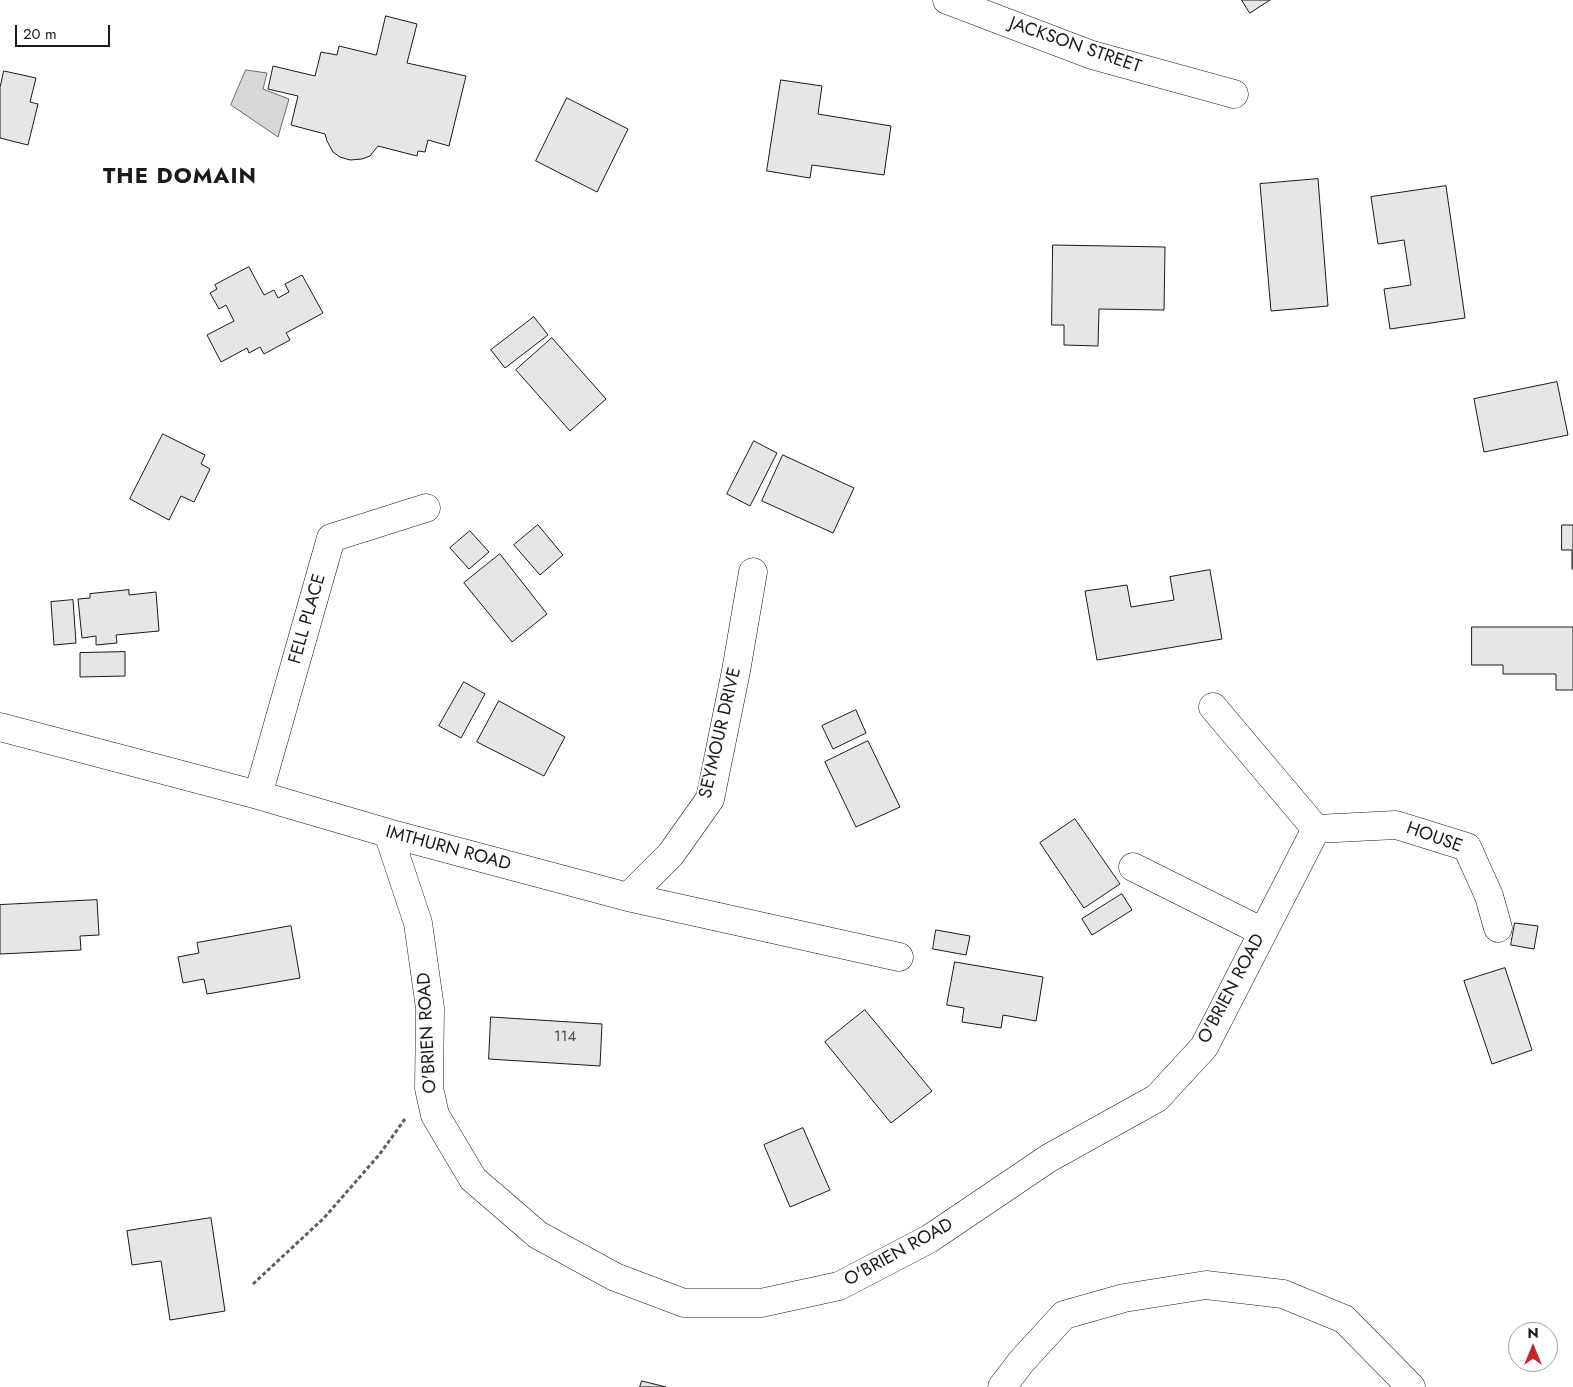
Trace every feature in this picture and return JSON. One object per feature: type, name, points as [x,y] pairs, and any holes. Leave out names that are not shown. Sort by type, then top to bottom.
[{"type":"street","name":"JACKSON STREET","points":[[947,0],[1092,55],[1234,94]]},
{"type":"street","name":"FELL PLACE","points":[[258,795],[332,538],[426,508]]},
{"type":"street","name":"SEYMOUR DRIVE","points":[[628,897],[671,854],[710,799],[753,572]]},
{"type":"street","points":[[1213,707],[1316,829]]},
{"type":"street","name":"IMTHURN ROAD","points":[[0,727],[258,795],[388,833],[628,897],[899,957]]},
{"type":"street","name":"HOUSE","points":[[1316,829],[1396,825],[1467,847],[1489,896],[1498,928]]},
{"type":"street","name":"O'BRIEN ROAD","points":[[388,833],[418,923],[430,1008],[429,1088],[435,1115],[473,1179],[538,1235],[616,1277],[684,1303],[761,1303],[839,1286],[929,1239],[1049,1158],[1157,1098],[1204,1047],[1316,829]]},
{"type":"street","points":[[1133,867],[1263,932]]},
{"type":"street","points":[[1002,1387],[1021,1362],[1064,1315],[1124,1298],[1206,1285],[1283,1294],[1344,1319],[1412,1387]]},
{"type":"path","points":[[253,1284],[324,1218],[378,1155],[429,1088]]},
{"type":"shaded area","points":[[246,70],[267,73],[263,89],[289,99],[278,137],[231,105]]},
{"type":"building","points":[[1242,0],[1270,0],[1250,13]]},
{"type":"building","points":[[386,16],[417,24],[407,63],[466,76],[449,146],[428,140],[425,152],[418,151],[417,156],[378,146],[370,156],[350,160],[340,157],[333,152],[325,134],[291,125],[298,96],[268,89],[273,66],[315,76],[321,52],[337,55],[339,46],[376,55]]},
{"type":"building","points":[[4,71],[36,78],[30,102],[38,104],[28,145],[0,138],[0,88]]},
{"type":"building","points":[[781,80],[822,86],[818,114],[891,126],[884,175],[812,165],[810,178],[767,171]]},
{"type":"building","points":[[567,98],[628,129],[597,192],[536,161]]},
{"type":"building","points":[[1318,179],[1328,306],[1271,311],[1260,184]]},
{"type":"building","points":[[1446,186],[1465,318],[1390,329],[1384,289],[1411,285],[1404,240],[1378,244],[1371,197]]},
{"type":"building","points":[[1053,245],[1165,247],[1164,310],[1099,309],[1098,346],[1064,345],[1064,325],[1052,325]]},
{"type":"building","points":[[249,267],[264,295],[274,290],[278,298],[289,292],[285,284],[302,275],[323,313],[286,333],[290,340],[264,354],[260,347],[249,353],[247,348],[221,362],[207,335],[234,321],[226,305],[219,309],[210,293],[217,289],[215,285]]},
{"type":"building","points":[[534,317],[548,335],[505,368],[491,350]]},
{"type":"building","points":[[552,338],[606,399],[570,431],[516,370]]},
{"type":"building","points":[[1557,382],[1568,435],[1484,452],[1474,399]]},
{"type":"building","points":[[163,434],[205,455],[201,464],[210,469],[194,502],[181,496],[169,520],[130,499]]},
{"type":"building","points":[[754,441],[777,453],[750,506],[727,494]]},
{"type":"building","points":[[783,455],[854,488],[833,533],[762,501]]},
{"type":"building","points":[[538,525],[563,555],[540,575],[514,545]]},
{"type":"building","points":[[1562,525],[1573,525],[1573,569],[1572,550],[1562,550]]},
{"type":"building","points":[[470,531],[489,552],[469,569],[450,548]]},
{"type":"building","points":[[500,554],[547,614],[512,642],[464,583]]},
{"type":"building","points":[[1210,570],[1222,639],[1097,660],[1085,591],[1127,585],[1131,607],[1174,600],[1170,577]]},
{"type":"building","points":[[129,590],[129,595],[156,592],[159,631],[116,635],[117,643],[96,645],[96,636],[82,638],[78,599],[90,598],[90,594]]},
{"type":"building","points":[[73,600],[76,643],[54,645],[51,602]]},
{"type":"building","points":[[1472,627],[1573,627],[1573,690],[1556,690],[1556,674],[1503,674],[1503,665],[1472,665]]},
{"type":"building","points":[[125,652],[125,676],[80,677],[80,653]]},
{"type":"building","points":[[464,682],[485,694],[461,738],[439,726]]},
{"type":"building","points":[[499,701],[565,737],[544,776],[477,742]]},
{"type":"building","points":[[856,710],[866,733],[833,749],[822,726]]},
{"type":"building","points":[[868,741],[900,807],[856,827],[825,762]]},
{"type":"building","points":[[1075,819],[1120,884],[1084,908],[1040,843]]},
{"type":"building","points":[[1122,894],[1132,910],[1092,935],[1082,919]]},
{"type":"building","points":[[97,900],[99,935],[80,936],[81,950],[0,954],[0,905]]},
{"type":"building","points":[[1515,923],[1538,926],[1534,949],[1511,945]]},
{"type":"building","points":[[291,926],[300,978],[207,994],[204,979],[183,983],[178,957],[199,953],[197,943]]},
{"type":"building","points":[[936,930],[970,936],[966,955],[933,949]]},
{"type":"building","points":[[955,962],[1043,977],[1036,1021],[1003,1015],[1001,1028],[962,1022],[964,1008],[947,1005]]},
{"type":"building","points":[[1505,968],[1532,1050],[1492,1064],[1464,981]]},
{"type":"building","points":[[865,1010],[932,1091],[891,1123],[825,1042]]},
{"type":"building","points":[[491,1017],[602,1024],[600,1066],[489,1059]]},
{"type":"building","points":[[803,1128],[830,1190],[790,1207],[764,1145]]},
{"type":"building","points":[[211,1218],[225,1311],[170,1320],[161,1261],[132,1265],[127,1231]]},
{"type":"building","points":[[642,1381],[666,1387],[640,1387]]},
{"type":"district","name":"THE DOMAIN","points":[[180,178]]}]
